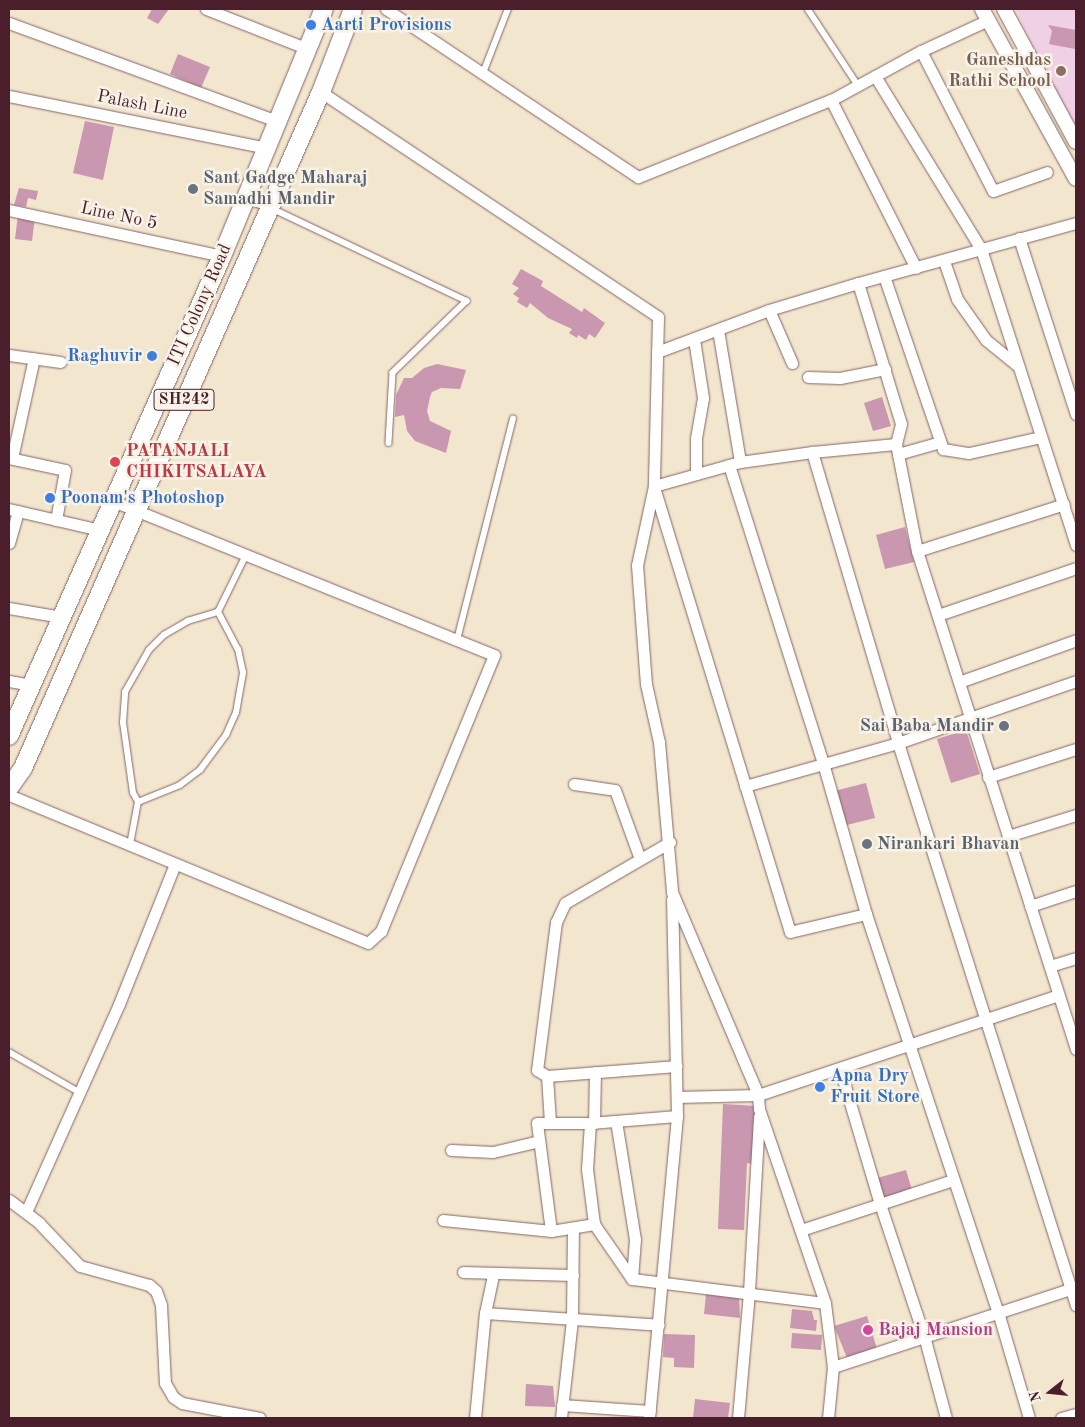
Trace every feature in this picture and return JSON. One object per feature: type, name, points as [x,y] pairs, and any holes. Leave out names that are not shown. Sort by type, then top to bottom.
[{"type":"main road","name":"ITI Colony Road","points":[[9,736],[13,715],[31,685],[246,201],[324,9]]},
{"type":"main road","points":[[274,134],[288,127],[336,9]]},
{"type":"main road","name":"SH242","points":[[9,788],[23,768],[135,510],[321,92],[353,9]]},
{"type":"street","points":[[206,9],[308,49]]},
{"type":"street","points":[[386,9],[638,177],[831,100],[985,15],[1076,179]]},
{"type":"street","points":[[1004,9],[1076,142]]},
{"type":"street","points":[[9,23],[274,134]]},
{"type":"street","points":[[921,51],[993,190],[1047,172]]},
{"type":"street","points":[[875,76],[980,249],[1041,437],[1064,504],[1072,519],[1076,545]]},
{"type":"street","points":[[321,92],[658,317],[654,486],[638,565],[646,684],[659,742],[670,842],[677,1066],[677,1116],[659,1325],[649,1415],[562,1405]]},
{"type":"street","name":"Palash Line","points":[[9,98],[274,134]]},
{"type":"street","points":[[831,100],[916,268]]},
{"type":"street","name":"Line No 5","points":[[9,210],[222,256]]},
{"type":"street","points":[[657,352],[769,310],[858,283],[944,261],[980,249],[1076,223]]},
{"type":"street","points":[[1019,238],[1076,414]]},
{"type":"street","points":[[944,261],[957,299],[986,340],[1018,366]]},
{"type":"street","points":[[884,276],[943,449],[969,453],[1041,437]]},
{"type":"street","points":[[858,283],[901,424],[897,449],[917,551],[959,682],[969,720],[1058,995],[1074,1032],[1076,1049]]},
{"type":"street","points":[[769,310],[792,363]]},
{"type":"street","points":[[718,330],[734,464],[866,914],[998,1312],[1030,1418]]},
{"type":"street","points":[[694,338],[703,398],[696,438],[696,474]]},
{"type":"street","points":[[9,355],[61,362]]},
{"type":"street","points":[[34,358],[10,458],[65,470],[56,520]]},
{"type":"street","points":[[808,377],[840,378],[885,369]]},
{"type":"street","points":[[654,486],[734,464],[812,452],[897,449],[940,442]]},
{"type":"street","points":[[812,452],[898,743],[1074,1287],[1076,1305]]},
{"type":"street","points":[[654,486],[790,932],[866,914]]},
{"type":"street","points":[[9,795],[368,943],[381,931],[494,655],[113,501]]},
{"type":"street","points":[[917,551],[1064,504]]},
{"type":"street","points":[[9,543],[14,510],[100,530]]},
{"type":"street","points":[[938,614],[1076,568]]},
{"type":"street","points":[[9,608],[61,617]]},
{"type":"street","points":[[959,682],[1076,640]]},
{"type":"street","points":[[9,681],[31,685]]},
{"type":"street","points":[[745,786],[898,743],[969,720],[1076,681]]},
{"type":"street","points":[[988,777],[1076,749]]},
{"type":"street","points":[[574,784],[616,790],[640,859]]},
{"type":"street","points":[[1008,836],[1076,815]]},
{"type":"street","points":[[670,842],[565,903],[556,922],[537,1070],[547,1076],[677,1066]]},
{"type":"street","points":[[26,1212],[80,1092],[175,864]]},
{"type":"street","points":[[1030,906],[1076,891]]},
{"type":"street","points":[[672,892],[758,1095],[759,1109],[750,1292],[738,1418]]},
{"type":"street","points":[[1050,966],[1076,958]]},
{"type":"street","points":[[677,1097],[758,1095],[840,1069],[910,1042],[1058,995]]},
{"type":"street","points":[[840,1069],[880,1204],[924,1336],[946,1418]]},
{"type":"street","points":[[595,1072],[587,1169],[594,1224],[632,1279],[824,1302]]},
{"type":"street","points":[[547,1076],[550,1122]]},
{"type":"street","points":[[759,1109],[824,1302],[833,1367],[828,1418]]},
{"type":"street","points":[[551,1231],[537,1123],[592,1123],[677,1116]]},
{"type":"street","points":[[616,1121],[635,1238],[632,1279]]},
{"type":"street","points":[[451,1150],[493,1152],[539,1141]]},
{"type":"street","points":[[801,1230],[953,1180]]},
{"type":"street","points":[[9,1200],[26,1212],[80,1266],[149,1285],[156,1291],[161,1305],[166,1383],[173,1397],[182,1403],[260,1418]]},
{"type":"street","points":[[443,1220],[551,1231],[573,1229],[594,1224]]},
{"type":"street","points":[[561,1418],[572,1320],[573,1229]]},
{"type":"street","points":[[463,1272],[573,1276]]},
{"type":"street","points":[[475,1418],[485,1313],[493,1274]]},
{"type":"street","points":[[833,1367],[1074,1287]]},
{"type":"street","points":[[485,1313],[659,1325]]},
{"type":"street","points":[[1061,1418],[1076,1414]]},
{"type":"lane","points":[[483,74],[508,9]]},
{"type":"lane","points":[[808,9],[858,85]]},
{"type":"lane","points":[[246,201],[270,207],[467,301],[393,373],[389,442]]},
{"type":"lane","points":[[457,640],[512,418]]},
{"type":"lane","points":[[130,845],[138,802],[133,793],[123,723],[125,692],[149,650],[164,635],[188,622],[218,612],[246,555]]},
{"type":"lane","points":[[138,802],[180,785],[200,770],[226,735],[236,713],[243,673],[238,650],[218,612]]},
{"type":"lane","points":[[9,1052],[80,1092]]},
{"type":"shaded area","name":"Ganeshdas Rathi School","points":[[1015,9],[1076,9],[1076,133]]},
{"type":"building","points":[[152,9],[169,9],[158,24],[147,18]]},
{"type":"building","points":[[1048,25],[1076,30],[1075,49],[1049,44],[1052,31]]},
{"type":"building","points":[[178,54],[210,67],[201,88],[170,74]]},
{"type":"building","points":[[85,121],[114,127],[103,180],[73,173]]},
{"type":"building","points":[[19,188],[38,191],[36,200],[28,198],[26,207],[14,205]]},
{"type":"building","points":[[18,215],[35,217],[32,241],[15,239]]},
{"type":"building","points":[[521,269],[543,281],[541,286],[582,312],[584,308],[605,323],[595,338],[589,334],[586,340],[578,335],[577,338],[569,333],[572,329],[548,318],[530,303],[527,308],[517,302],[519,298],[513,294],[519,288],[512,284]]},
{"type":"building","points":[[437,364],[466,370],[460,389],[441,388],[432,392],[430,397],[427,411],[430,421],[451,431],[446,453],[415,441],[407,431],[404,415],[395,417],[396,395],[404,378],[412,378],[424,368]]},
{"type":"building","points":[[882,397],[891,426],[873,431],[864,403]]},
{"type":"building","points":[[905,527],[914,562],[885,569],[876,535]]},
{"type":"building","points":[[966,730],[980,774],[951,783],[937,739]]},
{"type":"building","points":[[866,783],[875,818],[843,826],[834,791]]},
{"type":"building","points":[[723,1104],[756,1106],[753,1164],[747,1163],[744,1230],[718,1229]]},
{"type":"building","points":[[906,1170],[912,1190],[882,1199],[877,1178]]},
{"type":"building","points":[[706,1294],[739,1296],[740,1318],[704,1314]]},
{"type":"building","points":[[792,1309],[812,1311],[814,1320],[817,1320],[816,1331],[790,1328]]},
{"type":"building","points":[[867,1316],[877,1349],[847,1358],[834,1326]]},
{"type":"building","points":[[792,1333],[822,1335],[821,1350],[791,1348]]},
{"type":"building","points":[[664,1334],[695,1335],[694,1368],[674,1367],[674,1358],[663,1357]]},
{"type":"building","points":[[526,1384],[553,1386],[555,1407],[525,1406]]},
{"type":"building","points":[[695,1399],[730,1403],[728,1418],[693,1418]]},
{"type":"place","name":"Aarti Provisions","points":[[311,25]]},
{"type":"place","name":"Ganeshdas Rathi School","points":[[1061,71]]},
{"type":"place","name":"Sant Gadge Maharaj Samadhi Mandir","points":[[193,189]]},
{"type":"place","name":"Raghuvir","points":[[152,356]]},
{"type":"place","name":"PATANJALI CHIKITSALAYA","points":[[115,462]]},
{"type":"place","name":"Poonam's Photoshop","points":[[50,498]]},
{"type":"place","name":"Sai Baba Mandir","points":[[1004,726]]},
{"type":"place","name":"Nirankari Bhavan","points":[[867,844]]},
{"type":"place","name":"Apna Dry Fruit Store","points":[[820,1087]]},
{"type":"place","name":"Bajaj Mansion","points":[[868,1330]]}]
